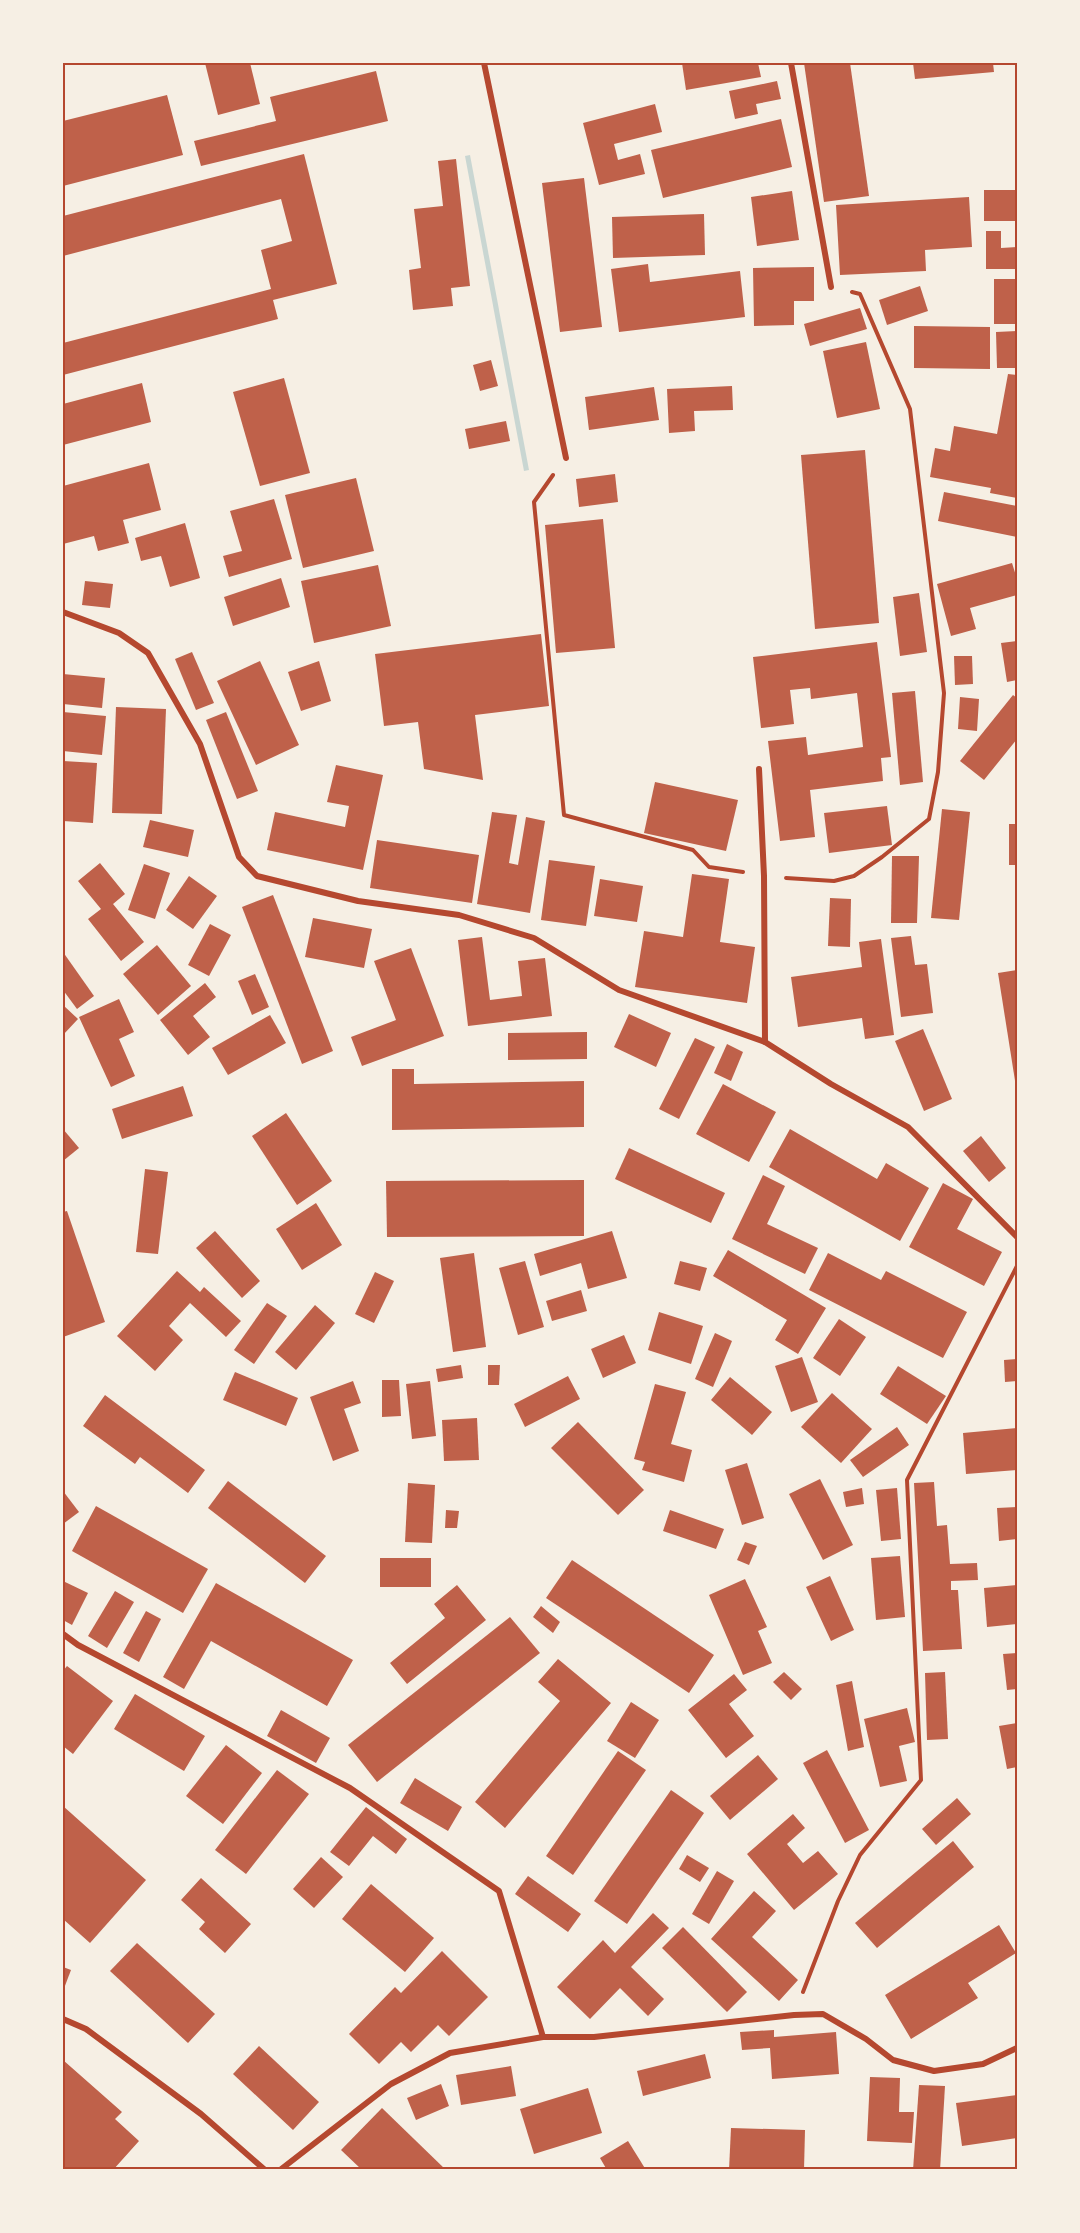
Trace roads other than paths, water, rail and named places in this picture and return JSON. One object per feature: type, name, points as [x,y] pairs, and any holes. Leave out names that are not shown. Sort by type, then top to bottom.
[{"type":"street","points":[[484,63],[566,458]]},
{"type":"street","points":[[791,63],[831,287]]},
{"type":"street","points":[[63,612],[119,633],[148,653],[200,744],[239,857],[258,876],[358,901],[459,915],[534,939],[619,990],[765,1042],[831,1084],[908,1127],[1017,1237]]},
{"type":"street","points":[[759,769],[764,876],[765,1042]]},
{"type":"street","points":[[63,1634],[78,1645],[350,1788],[499,1891],[543,2037]]},
{"type":"street","points":[[280,2170],[391,2084],[450,2053],[543,2037],[594,2037],[794,2015],[823,2014],[866,2039],[893,2060],[934,2071],[983,2064],[1017,2048]]},
{"type":"street","points":[[63,2019],[86,2029],[201,2114],[265,2170]]}]
